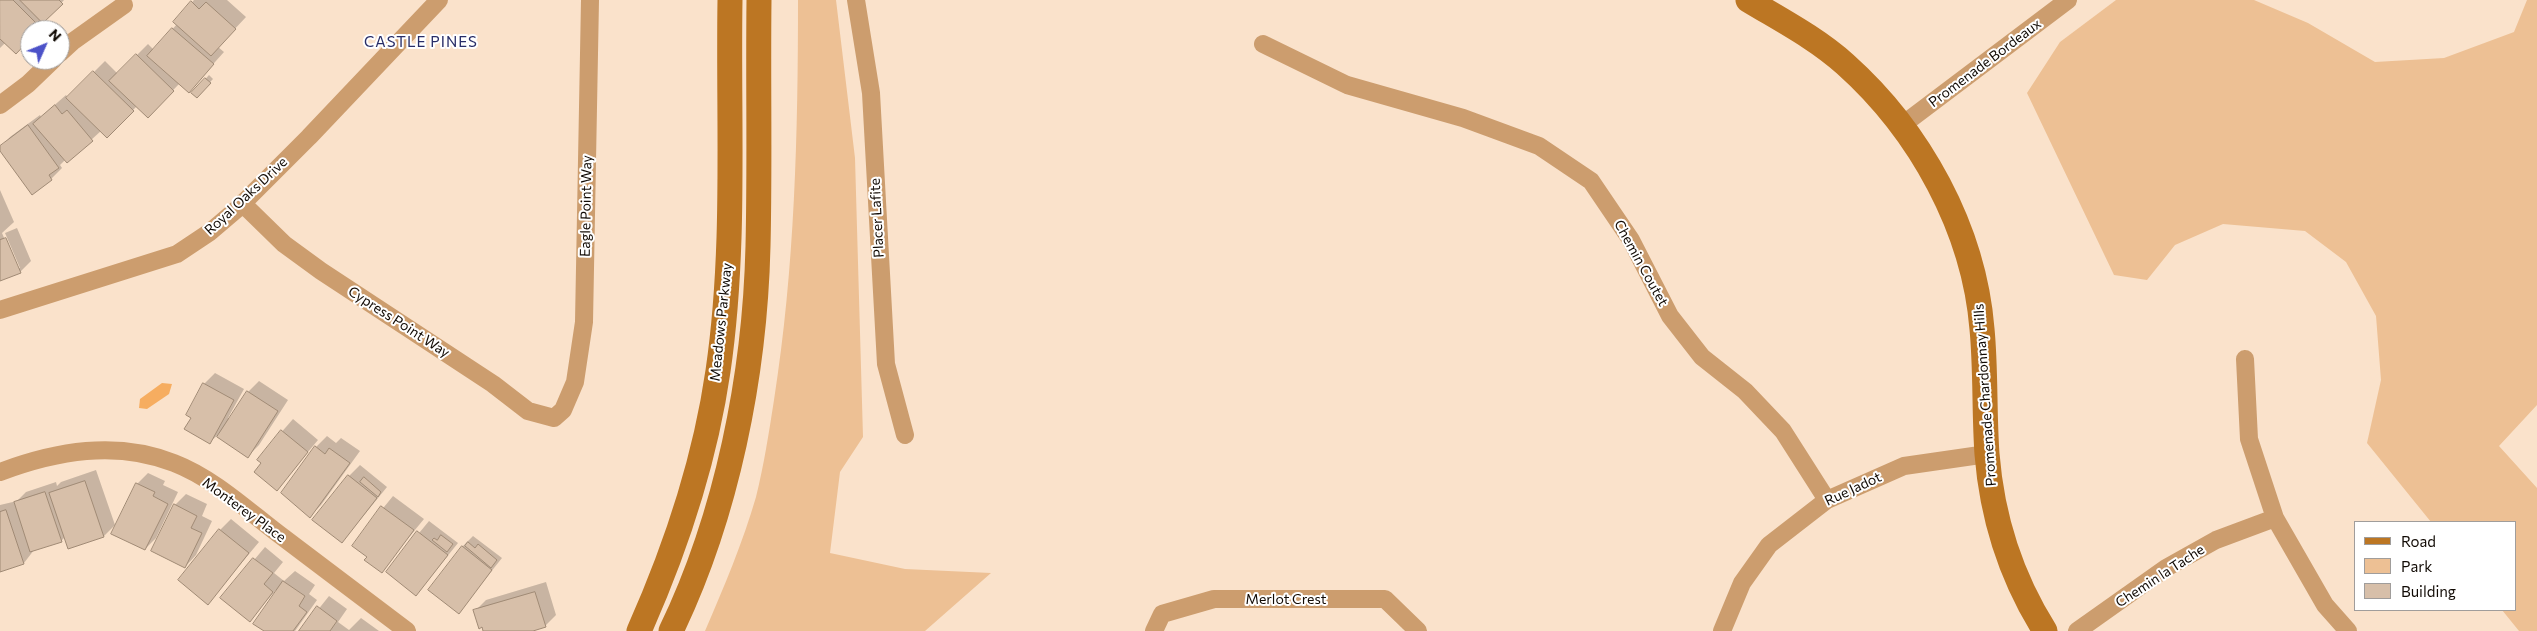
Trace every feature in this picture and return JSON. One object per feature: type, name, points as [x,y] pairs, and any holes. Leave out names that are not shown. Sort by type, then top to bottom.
[{"type":"main road","name":"Meadows Parkway","points":[[640,631],[679,533],[699,461],[718,371],[728,254],[730,0]]},
{"type":"main road","points":[[671,631],[694,584],[727,469],[744,396],[754,320],[758,247],[759,0]]},
{"type":"main road","name":"Promenade Chardonnay Hills","points":[[1748,0],[1799,30],[1844,64],[1873,92],[1901,126],[1928,165],[1947,203],[1962,239],[1974,277],[1982,327],[1987,454],[1995,516],[2010,564],[2029,606],[2044,631]]},
{"type":"street","name":"Royal Oaks Drive","points":[[0,310],[176,254],[210,232],[242,203],[440,0]]},
{"type":"street","name":"Eagle Point Way","points":[[563,410],[575,382],[584,322],[590,0]]},
{"type":"street","name":"Placer Lafite","points":[[856,0],[871,93],[886,364],[904,435]]},
{"type":"street","name":"Promenade Bordeaux","points":[[1901,126],[2068,0]]},
{"type":"street","points":[[70,44],[124,5]]},
{"type":"street","name":"Chemin Coutet","points":[[1264,44],[1347,85],[1463,118],[1539,146],[1590,181],[1631,240],[1670,316],[1702,357],[1745,391],[1783,431],[1826,500]]},
{"type":"street","points":[[0,105],[28,84],[43,70]]},
{"type":"street","name":"Cypress Point Way","points":[[242,203],[284,244],[321,271],[493,384],[528,411],[554,418],[563,410]]},
{"type":"street","points":[[2245,358],[2250,439],[2275,518],[2325,605],[2348,631]]},
{"type":"street","name":"Monterey Place","points":[[0,472],[61,452],[104,449],[147,454],[175,463],[213,484],[407,631]]},
{"type":"street","name":"Rue Jadot","points":[[1722,631],[1742,582],[1769,545],[1826,500],[1904,466],[1987,454]]},
{"type":"street","name":"Chemin la Tache","points":[[2077,631],[2166,568],[2216,540],[2275,518]]},
{"type":"street","name":"Merlot Crest","points":[[1154,631],[1162,614],[1214,599],[1385,599],[1418,631]]},
{"type":"green space","points":[[798,0],[836,0],[855,158],[863,437],[840,472],[830,553],[905,569],[991,573],[925,631],[705,631],[751,514],[764,461],[774,400],[787,301],[794,200]]},
{"type":"green space","points":[[2116,0],[2254,0],[2308,23],[2375,62],[2444,58],[2514,32],[2527,0],[2537,0],[2537,405],[2499,446],[2537,488],[2537,631],[2519,631],[2503,611],[2517,611],[2517,521],[2430,521],[2367,443],[2381,380],[2376,316],[2346,262],[2305,231],[2223,224],[2175,245],[2147,280],[2114,275],[2027,93],[2060,42]]},
{"type":"shaded area","points":[[162,383],[172,384],[169,394],[147,409],[139,408],[140,399]]},
{"type":"building","points":[[0,0],[13,0],[33,20],[20,20],[20,50],[16,54],[0,39]]},
{"type":"building","points":[[20,0],[59,0],[63,4],[46,20],[40,20]]},
{"type":"building","points":[[191,1],[199,9],[206,2],[236,29],[211,56],[173,22]]},
{"type":"building","points":[[172,28],[214,64],[189,93],[147,56]]},
{"type":"building","points":[[136,54],[174,91],[148,118],[109,81]]},
{"type":"building","points":[[93,71],[134,111],[107,138],[66,98]]},
{"type":"building","points":[[205,78],[211,83],[197,98],[191,93]]},
{"type":"building","points":[[55,105],[62,114],[67,110],[93,141],[67,163],[33,124]]},
{"type":"building","points":[[28,125],[59,168],[49,175],[52,180],[32,195],[0,151],[0,146]]},
{"type":"building","points":[[6,238],[21,273],[0,281],[0,240]]},
{"type":"building","points":[[203,383],[234,400],[210,444],[184,429],[191,418],[186,415]]},
{"type":"building","points":[[247,391],[278,411],[248,458],[217,437]]},
{"type":"building","points":[[281,430],[308,452],[277,491],[254,472],[261,463],[257,460]]},
{"type":"building","points":[[315,446],[325,454],[329,448],[350,463],[310,518],[281,493]]},
{"type":"building","points":[[348,475],[377,498],[342,543],[312,520]]},
{"type":"building","points":[[364,477],[381,492],[378,497],[360,482]]},
{"type":"building","points":[[85,481],[104,537],[68,549],[49,493]]},
{"type":"building","points":[[136,483],[155,492],[153,496],[168,504],[145,550],[111,534]]},
{"type":"building","points":[[45,492],[62,542],[30,552],[14,502]]},
{"type":"building","points":[[174,504],[197,516],[191,528],[202,533],[185,568],[151,551]]},
{"type":"building","points":[[381,506],[414,530],[382,573],[364,560],[367,557],[352,546]]},
{"type":"building","points":[[6,510],[24,564],[0,572],[0,512]]},
{"type":"building","points":[[219,529],[249,553],[208,605],[178,580]]},
{"type":"building","points":[[417,531],[448,555],[416,596],[386,572]]},
{"type":"building","points":[[441,535],[453,544],[447,552],[432,540],[434,538],[437,540]]},
{"type":"building","points":[[468,542],[475,548],[478,544],[497,560],[491,568],[465,546]]},
{"type":"building","points":[[462,546],[492,570],[459,614],[428,590]]},
{"type":"building","points":[[253,558],[273,573],[264,584],[273,592],[250,622],[220,598]]},
{"type":"building","points":[[283,581],[305,596],[299,606],[307,612],[293,631],[264,631],[253,624]]},
{"type":"building","points":[[535,592],[546,627],[533,631],[483,631],[482,627],[479,629],[473,610]]},
{"type":"building","points":[[317,606],[337,621],[330,631],[299,631]]},
{"type":"district","name":"CASTLE PINES","points":[[421,42]]}]
